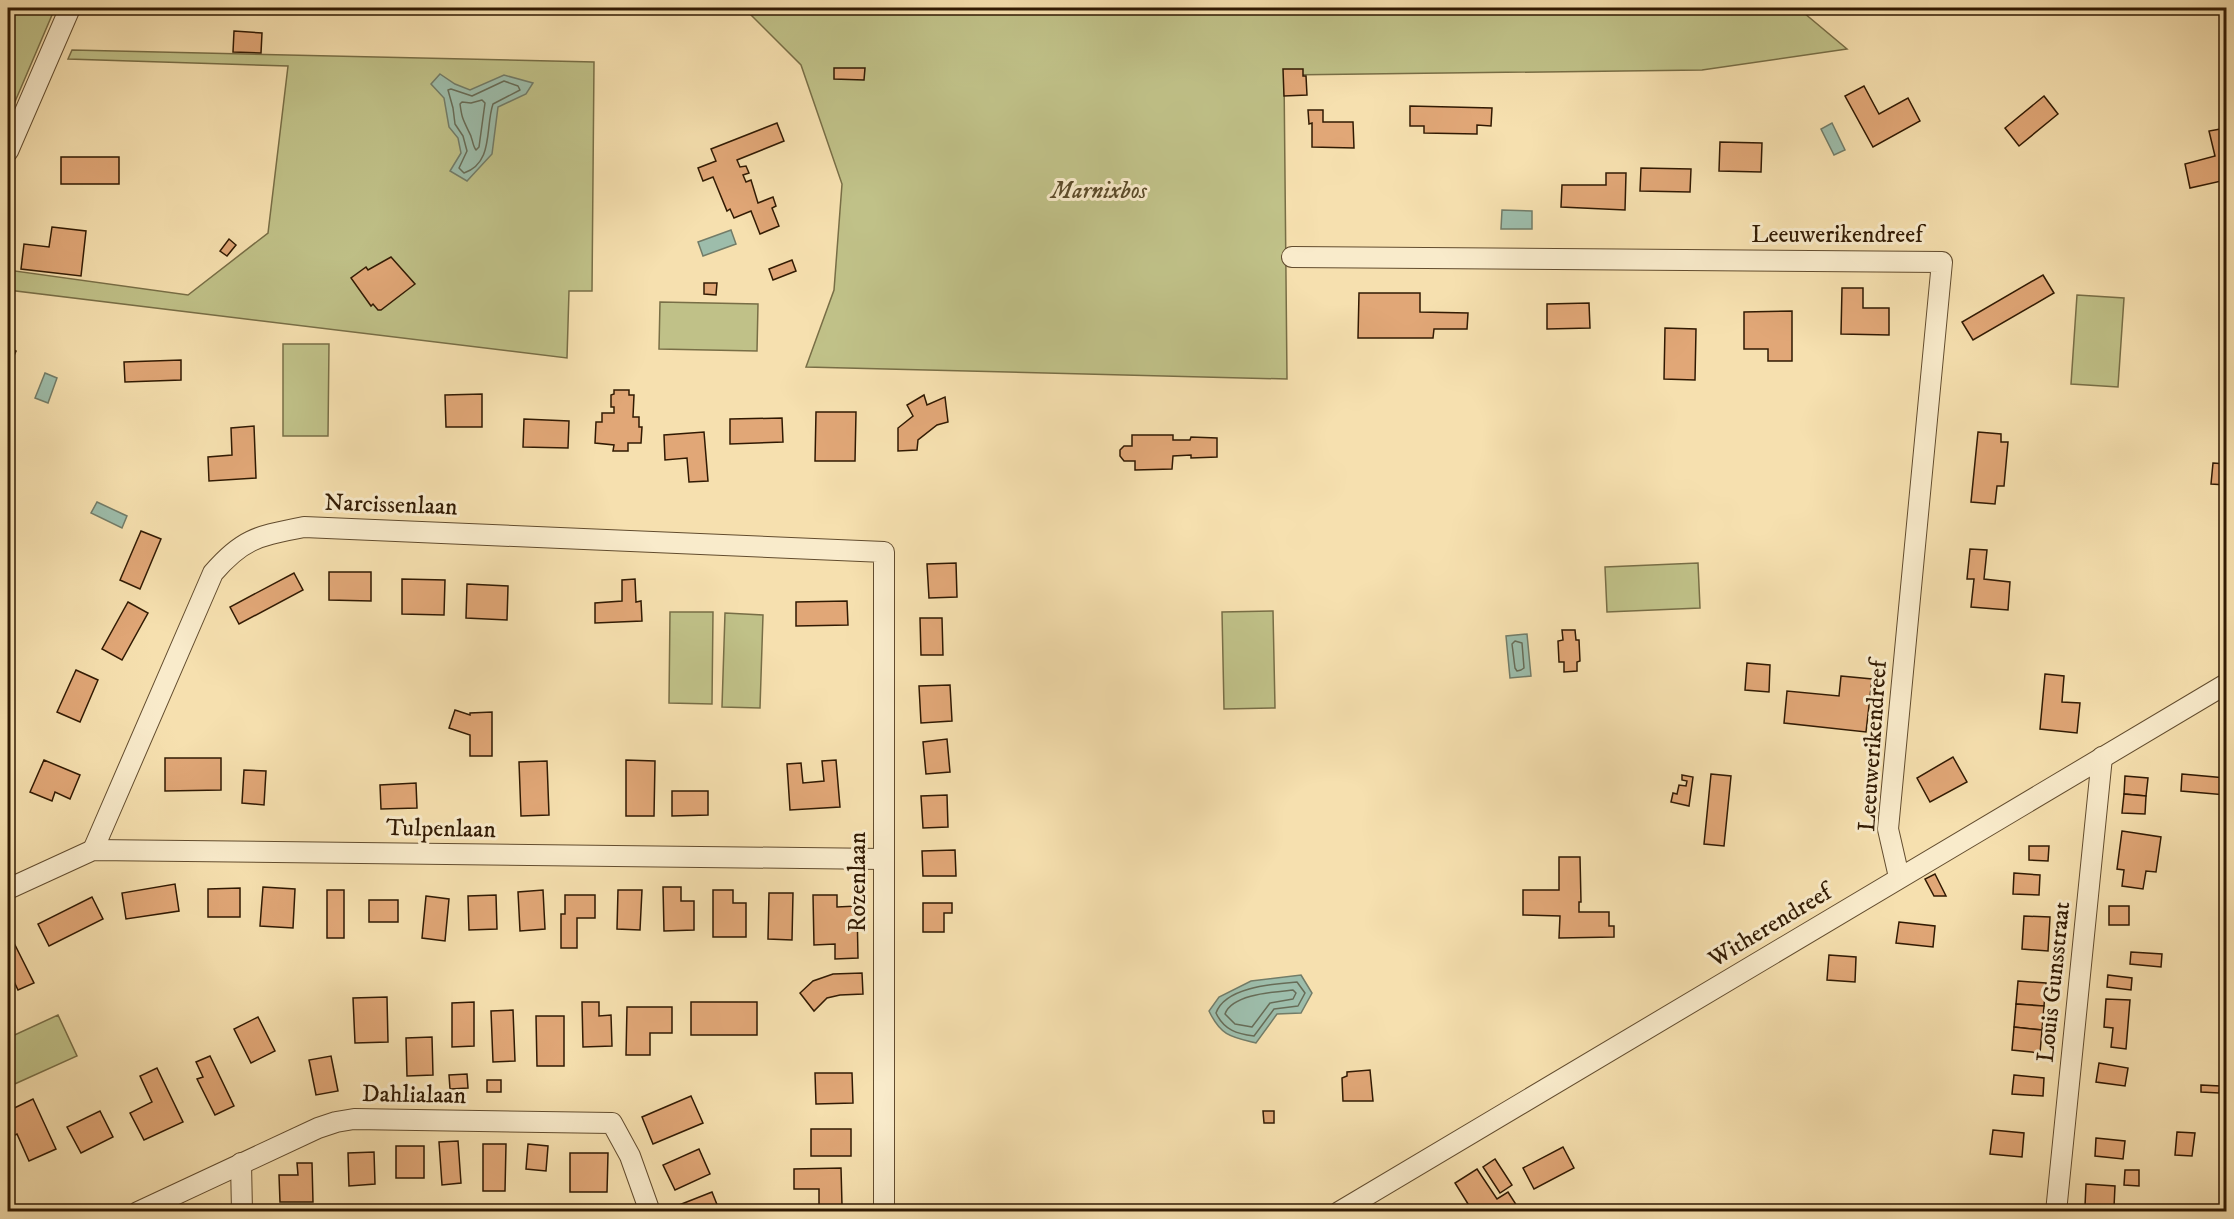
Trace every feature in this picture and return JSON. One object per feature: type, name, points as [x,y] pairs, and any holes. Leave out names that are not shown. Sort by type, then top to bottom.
[{"type":"street","points":[[8,151],[70,8]]},
{"type":"street","name":"Leeuwerikendreef","points":[[1292,257],[1942,262],[1887,829],[1899,877]]},
{"type":"street","name":"Narcissenlaan","points":[[93,850],[213,573],[241,545],[260,536],[304,527],[794,546],[884,552]]},
{"type":"street","name":"Rozenlaan","points":[[884,552],[884,1212]]},
{"type":"street","name":"Witherendreef","points":[[1339,1212],[2226,684]]},
{"type":"street","name":"Louis Gunsstraat","points":[[2056,1212],[2102,757]]},
{"type":"street","name":"Tulpenlaan","points":[[8,889],[93,850],[883,859]]},
{"type":"street","name":"Dahlialaan","points":[[138,1212],[318,1128],[354,1119],[612,1123],[630,1156],[650,1212]]},
{"type":"street","points":[[242,1163],[242,1212]]},
{"type":"green space","points":[[8,8],[55,8],[8,118]]},
{"type":"green space","name":"Marnixbos","points":[[744,8],[1798,8],[1847,49],[1702,70],[1284,75],[1287,379],[806,367],[834,290],[842,184],[801,65]]},
{"type":"green space","points":[[72,50],[594,62],[592,291],[569,291],[567,358],[8,290],[8,270],[188,295],[268,233],[288,66],[68,59]]},
{"type":"green space","points":[[2077,295],[2124,298],[2118,387],[2071,384]]},
{"type":"green space","points":[[660,302],[758,304],[757,351],[659,349]]},
{"type":"green space","points":[[283,344],[329,344],[328,436],[283,436]]},
{"type":"green space","points":[[1698,563],[1700,608],[1607,612],[1605,567]]},
{"type":"green space","points":[[1273,611],[1275,708],[1224,709],[1222,612]]},
{"type":"green space","points":[[670,612],[713,612],[712,704],[669,703]]},
{"type":"green space","points":[[725,613],[763,615],[760,708],[722,707]]},
{"type":"green space","points":[[58,1015],[77,1056],[8,1087],[8,1038]]},
{"type":"water","points":[[440,74],[470,90],[504,75],[533,83],[526,94],[498,107],[492,154],[467,181],[450,171],[461,153],[458,138],[449,127],[444,98],[431,84]]},
{"type":"water","points":[[1832,123],[1845,150],[1834,155],[1821,129]]},
{"type":"water","points":[[1502,210],[1532,211],[1532,229],[1501,229]]},
{"type":"water","points":[[731,230],[736,244],[703,256],[698,242]]},
{"type":"water","points":[[45,373],[57,378],[48,403],[35,398]]},
{"type":"water","points":[[97,502],[127,516],[122,528],[91,513]]},
{"type":"water","points":[[1527,634],[1531,676],[1510,678],[1506,636]]},
{"type":"water","points":[[1301,975],[1312,993],[1301,1013],[1277,1014],[1256,1043],[1223,1031],[1209,1011],[1219,997],[1251,981]]},
{"type":"building","points":[[179,8],[218,8],[218,11],[191,14],[191,11],[179,11]]},
{"type":"building","points":[[234,31],[262,33],[261,53],[233,52]]},
{"type":"building","points":[[834,68],[865,68],[864,80],[834,79]]},
{"type":"building","points":[[1283,69],[1303,69],[1303,76],[1306,76],[1307,95],[1284,96]]},
{"type":"building","points":[[1864,86],[1879,114],[1908,98],[1920,121],[1873,147],[1845,96]]},
{"type":"building","points":[[2044,96],[2058,114],[2019,146],[2005,128]]},
{"type":"building","points":[[1410,106],[1492,108],[1491,126],[1477,125],[1477,134],[1424,133],[1424,126],[1410,126]]},
{"type":"building","points":[[1308,110],[1323,110],[1323,122],[1353,122],[1354,148],[1312,147],[1312,123],[1309,124]]},
{"type":"building","points":[[777,123],[784,141],[737,160],[740,167],[746,166],[749,173],[743,175],[746,182],[751,180],[758,203],[773,197],[776,206],[772,208],[779,226],[760,234],[751,211],[734,218],[730,209],[727,211],[713,177],[703,181],[698,168],[716,161],[711,149]]},
{"type":"building","points":[[2226,128],[2226,180],[2190,188],[2185,164],[2215,156],[2209,131]]},
{"type":"building","points":[[1720,142],[1762,143],[1761,172],[1719,171]]},
{"type":"building","points":[[61,157],[119,157],[119,184],[61,184]]},
{"type":"building","points":[[1641,168],[1691,169],[1690,192],[1640,191]]},
{"type":"building","points":[[1606,173],[1626,173],[1625,210],[1561,207],[1562,185],[1606,185]]},
{"type":"building","points":[[52,227],[86,231],[81,276],[21,269],[24,244],[49,247]]},
{"type":"building","points":[[229,239],[236,245],[227,256],[220,251]]},
{"type":"building","points":[[391,257],[415,284],[378,310],[373,304],[371,306],[351,278],[366,267],[368,270]]},
{"type":"building","points":[[792,260],[796,271],[773,280],[769,269]]},
{"type":"building","points":[[2043,275],[2054,293],[1973,340],[1962,322]]},
{"type":"building","points":[[704,283],[717,283],[716,295],[704,294]]},
{"type":"building","points":[[1842,288],[1863,288],[1863,308],[1889,308],[1889,335],[1841,334]]},
{"type":"building","points":[[1359,293],[1420,293],[1420,312],[1468,313],[1467,329],[1434,329],[1433,338],[1358,338]]},
{"type":"building","points":[[1589,303],[1590,328],[1547,329],[1547,304]]},
{"type":"building","points":[[1792,311],[1792,361],[1768,361],[1768,349],[1744,349],[1744,312]]},
{"type":"building","points":[[1665,328],[1696,329],[1695,380],[1664,379]]},
{"type":"building","points":[[8,347],[16,351],[8,369]]},
{"type":"building","points":[[181,360],[181,380],[125,382],[124,362]]},
{"type":"building","points":[[614,390],[629,390],[629,395],[634,395],[633,417],[639,417],[639,427],[642,427],[641,443],[628,443],[628,451],[613,451],[614,445],[595,443],[596,422],[602,422],[602,413],[614,413],[614,407],[611,407],[611,395],[614,394]]},
{"type":"building","points":[[482,394],[482,427],[446,427],[445,395]]},
{"type":"building","points":[[924,395],[927,405],[945,397],[948,422],[937,425],[918,440],[917,450],[898,451],[898,428],[913,416],[907,405]]},
{"type":"building","points":[[816,412],[856,412],[855,461],[815,461]]},
{"type":"building","points":[[782,418],[783,442],[730,444],[730,419]]},
{"type":"building","points":[[524,419],[569,421],[568,448],[523,447]]},
{"type":"building","points":[[254,426],[256,478],[209,481],[208,457],[232,455],[231,428]]},
{"type":"building","points":[[704,432],[708,481],[689,482],[687,458],[665,460],[664,435]]},
{"type":"building","points":[[1978,432],[2001,434],[2001,442],[2008,442],[2004,486],[1997,486],[1995,504],[1971,502]]},
{"type":"building","points":[[1132,435],[1173,435],[1173,440],[1190,440],[1191,437],[1217,438],[1217,457],[1173,456],[1172,469],[1135,470],[1135,461],[1124,461],[1120,456],[1120,450],[1124,446],[1132,446]]},
{"type":"building","points":[[2213,463],[2226,464],[2226,485],[2211,484]]},
{"type":"building","points":[[141,531],[161,539],[140,589],[120,580]]},
{"type":"building","points":[[1970,549],[1987,550],[1984,579],[2010,582],[2008,610],[1971,607],[1974,579],[1967,579]]},
{"type":"building","points":[[956,563],[957,597],[929,598],[927,564]]},
{"type":"building","points":[[329,572],[371,572],[371,601],[329,600]]},
{"type":"building","points":[[294,573],[303,590],[239,624],[230,607]]},
{"type":"building","points":[[402,579],[445,580],[444,615],[402,614]]},
{"type":"building","points":[[635,579],[636,602],[641,601],[642,621],[595,623],[595,603],[622,601],[622,580]]},
{"type":"building","points":[[467,584],[508,586],[507,620],[466,618]]},
{"type":"building","points":[[847,601],[848,625],[796,626],[796,602]]},
{"type":"building","points":[[128,602],[148,613],[122,660],[102,649]]},
{"type":"building","points":[[920,618],[942,618],[943,655],[921,655]]},
{"type":"building","points":[[1562,630],[1575,630],[1576,640],[1579,640],[1580,661],[1577,662],[1577,671],[1564,672],[1564,662],[1559,662],[1558,641],[1563,640]]},
{"type":"building","points":[[1747,663],[1770,665],[1769,692],[1745,690]]},
{"type":"building","points":[[76,670],[98,680],[80,722],[57,712]]},
{"type":"building","points":[[2045,674],[2064,676],[2062,702],[2080,703],[2077,733],[2040,729]]},
{"type":"building","points":[[1841,676],[1872,679],[1866,732],[1784,723],[1787,691],[1839,696]]},
{"type":"building","points":[[950,685],[952,721],[921,723],[919,686]]},
{"type":"building","points":[[455,710],[470,715],[470,713],[492,712],[492,756],[470,756],[470,735],[449,728]]},
{"type":"building","points":[[947,739],[950,772],[926,774],[923,742]]},
{"type":"building","points":[[1953,757],[1967,782],[1930,802],[1917,778]]},
{"type":"building","points":[[165,758],[221,758],[221,790],[165,791]]},
{"type":"building","points":[[44,760],[80,775],[70,799],[55,792],[52,801],[30,792]]},
{"type":"building","points":[[626,760],[655,761],[654,816],[626,816]]},
{"type":"building","points":[[836,760],[840,807],[790,810],[787,764],[801,763],[803,783],[824,781],[822,761]]},
{"type":"building","points":[[547,761],[549,815],[521,816],[519,762]]},
{"type":"building","points":[[244,770],[266,771],[264,805],[242,803]]},
{"type":"building","points":[[1711,774],[1731,776],[1724,846],[1704,844]]},
{"type":"building","points":[[2182,774],[2226,778],[2226,795],[2181,791]]},
{"type":"building","points":[[1682,775],[1693,777],[1689,806],[1671,802],[1673,793],[1677,794],[1679,785],[1686,786],[1687,781],[1682,780]]},
{"type":"building","points":[[2125,776],[2148,778],[2146,796],[2124,794]]},
{"type":"building","points":[[416,783],[417,808],[381,809],[380,785]]},
{"type":"building","points":[[672,791],[708,791],[708,815],[672,816]]},
{"type":"building","points":[[2124,794],[2146,796],[2145,814],[2122,813]]},
{"type":"building","points":[[947,795],[948,827],[923,828],[921,796]]},
{"type":"building","points":[[2122,831],[2161,837],[2156,872],[2146,871],[2143,889],[2122,886],[2124,870],[2117,869]]},
{"type":"building","points":[[2029,846],[2049,846],[2048,861],[2029,860]]},
{"type":"building","points":[[955,850],[956,876],[923,876],[922,851]]},
{"type":"building","points":[[1559,857],[1580,857],[1581,902],[1579,902],[1579,912],[1609,912],[1609,926],[1614,926],[1614,937],[1559,938],[1560,916],[1523,915],[1523,890],[1559,890]]},
{"type":"building","points":[[2014,873],[2040,875],[2039,895],[2013,894]]},
{"type":"building","points":[[1935,874],[1946,896],[1934,896],[1925,879]]},
{"type":"building","points":[[175,884],[179,911],[126,919],[122,893]]},
{"type":"building","points":[[263,887],[295,889],[293,928],[260,926]]},
{"type":"building","points":[[663,887],[681,887],[681,901],[694,901],[694,930],[664,931]]},
{"type":"building","points":[[240,888],[240,917],[208,917],[208,889]]},
{"type":"building","points":[[327,890],[344,890],[344,938],[327,938]]},
{"type":"building","points":[[543,890],[545,929],[520,931],[518,892]]},
{"type":"building","points":[[618,890],[642,890],[640,930],[617,929]]},
{"type":"building","points":[[713,890],[733,890],[733,903],[746,903],[746,937],[713,937]]},
{"type":"building","points":[[769,893],[793,893],[792,940],[768,939]]},
{"type":"building","points":[[496,895],[497,929],[469,930],[468,896]]},
{"type":"building","points":[[565,895],[595,895],[595,918],[577,918],[577,948],[561,948],[561,914],[565,914]]},
{"type":"building","points":[[813,895],[837,895],[837,907],[857,906],[858,958],[835,959],[835,944],[814,945]]},
{"type":"building","points":[[426,896],[449,899],[445,941],[422,938]]},
{"type":"building","points":[[92,897],[103,919],[49,946],[38,924]]},
{"type":"building","points":[[369,900],[398,900],[398,922],[369,922]]},
{"type":"building","points":[[923,903],[952,903],[952,913],[944,913],[944,932],[923,932]]},
{"type":"building","points":[[2109,906],[2129,906],[2129,925],[2109,925]]},
{"type":"building","points":[[2024,916],[2050,917],[2048,951],[2022,949]]},
{"type":"building","points":[[1899,922],[1935,926],[1933,947],[1896,943]]},
{"type":"building","points":[[9,933],[34,983],[18,990],[10,973],[8,975]]},
{"type":"building","points":[[2131,952],[2162,954],[2161,967],[2130,964]]},
{"type":"building","points":[[1829,955],[1856,957],[1855,982],[1827,980]]},
{"type":"building","points":[[862,973],[863,994],[827,998],[814,1011],[800,993],[813,981],[833,974]]},
{"type":"building","points":[[2108,975],[2132,978],[2131,990],[2107,987]]},
{"type":"building","points":[[2018,981],[2046,983],[2044,1006],[2016,1004]]},
{"type":"building","points":[[387,997],[388,1042],[355,1043],[353,998]]},
{"type":"building","points":[[2106,999],[2130,1000],[2126,1049],[2111,1047],[2113,1028],[2104,1027]]},
{"type":"building","points":[[474,1002],[474,1046],[452,1047],[452,1003]]},
{"type":"building","points":[[582,1002],[599,1002],[599,1016],[611,1015],[612,1046],[583,1047]]},
{"type":"building","points":[[691,1002],[757,1002],[757,1035],[691,1035]]},
{"type":"building","points":[[2016,1004],[2044,1006],[2042,1030],[2014,1027]]},
{"type":"building","points":[[627,1007],[672,1007],[672,1033],[650,1033],[650,1055],[626,1055]]},
{"type":"building","points":[[513,1010],[515,1061],[493,1062],[491,1011]]},
{"type":"building","points":[[536,1016],[564,1016],[564,1066],[537,1066]]},
{"type":"building","points":[[258,1017],[275,1051],[251,1063],[234,1029]]},
{"type":"building","points":[[2014,1027],[2042,1030],[2040,1053],[2012,1050]]},
{"type":"building","points":[[432,1037],[433,1075],[407,1076],[406,1038]]},
{"type":"building","points":[[210,1056],[234,1106],[215,1115],[197,1079],[203,1077],[196,1062]]},
{"type":"building","points":[[331,1056],[338,1091],[316,1095],[309,1060]]},
{"type":"building","points":[[2099,1063],[2128,1068],[2125,1086],[2096,1082]]},
{"type":"building","points":[[157,1068],[183,1122],[144,1140],[130,1113],[152,1102],[140,1076]]},
{"type":"building","points":[[1370,1070],[1373,1101],[1343,1101],[1342,1078],[1347,1076],[1347,1072]]},
{"type":"building","points":[[815,1073],[852,1073],[853,1103],[816,1104]]},
{"type":"building","points":[[467,1074],[468,1088],[450,1089],[449,1075]]},
{"type":"building","points":[[2014,1075],[2044,1078],[2043,1096],[2012,1094]]},
{"type":"building","points":[[487,1080],[501,1080],[501,1092],[487,1092]]},
{"type":"building","points":[[2201,1085],[2220,1086],[2219,1093],[2201,1092]]},
{"type":"building","points":[[691,1096],[703,1123],[653,1144],[642,1117]]},
{"type":"building","points":[[33,1099],[56,1149],[29,1161],[17,1134],[9,1138],[8,1111]]},
{"type":"building","points":[[100,1111],[113,1137],[81,1153],[67,1127]]},
{"type":"building","points":[[1263,1111],[1274,1111],[1274,1123],[1264,1123]]},
{"type":"building","points":[[811,1129],[851,1129],[851,1156],[811,1156]]},
{"type":"building","points":[[1993,1130],[2024,1133],[2022,1157],[1990,1154]]},
{"type":"building","points":[[2177,1132],[2195,1133],[2192,1156],[2175,1155]]},
{"type":"building","points":[[2096,1138],[2125,1141],[2123,1159],[2095,1156]]},
{"type":"building","points":[[458,1141],[461,1183],[442,1185],[439,1142]]},
{"type":"building","points":[[483,1144],[506,1144],[505,1191],[483,1191]]},
{"type":"building","points":[[528,1144],[548,1146],[546,1171],[526,1169]]},
{"type":"building","points":[[396,1146],[424,1146],[424,1178],[396,1178]]},
{"type":"building","points":[[1563,1147],[1574,1168],[1534,1189],[1523,1168]]},
{"type":"building","points":[[699,1149],[710,1174],[675,1190],[663,1165]]},
{"type":"building","points":[[374,1152],[375,1184],[349,1186],[348,1153]]},
{"type":"building","points":[[570,1153],[608,1153],[607,1192],[570,1192]]},
{"type":"building","points":[[1495,1159],[1512,1185],[1500,1193],[1483,1167]]},
{"type":"building","points":[[297,1163],[312,1163],[313,1202],[280,1202],[279,1175],[298,1175]]},
{"type":"building","points":[[841,1168],[842,1205],[819,1206],[819,1189],[794,1189],[794,1169]]},
{"type":"building","points":[[1477,1169],[1497,1199],[1508,1192],[1517,1206],[1509,1212],[1473,1212],[1455,1183]]},
{"type":"building","points":[[2125,1170],[2139,1170],[2139,1186],[2124,1185]]},
{"type":"building","points":[[2086,1184],[2115,1186],[2114,1207],[2085,1206]]},
{"type":"building","points":[[712,1192],[720,1212],[681,1212],[679,1205]]}]
